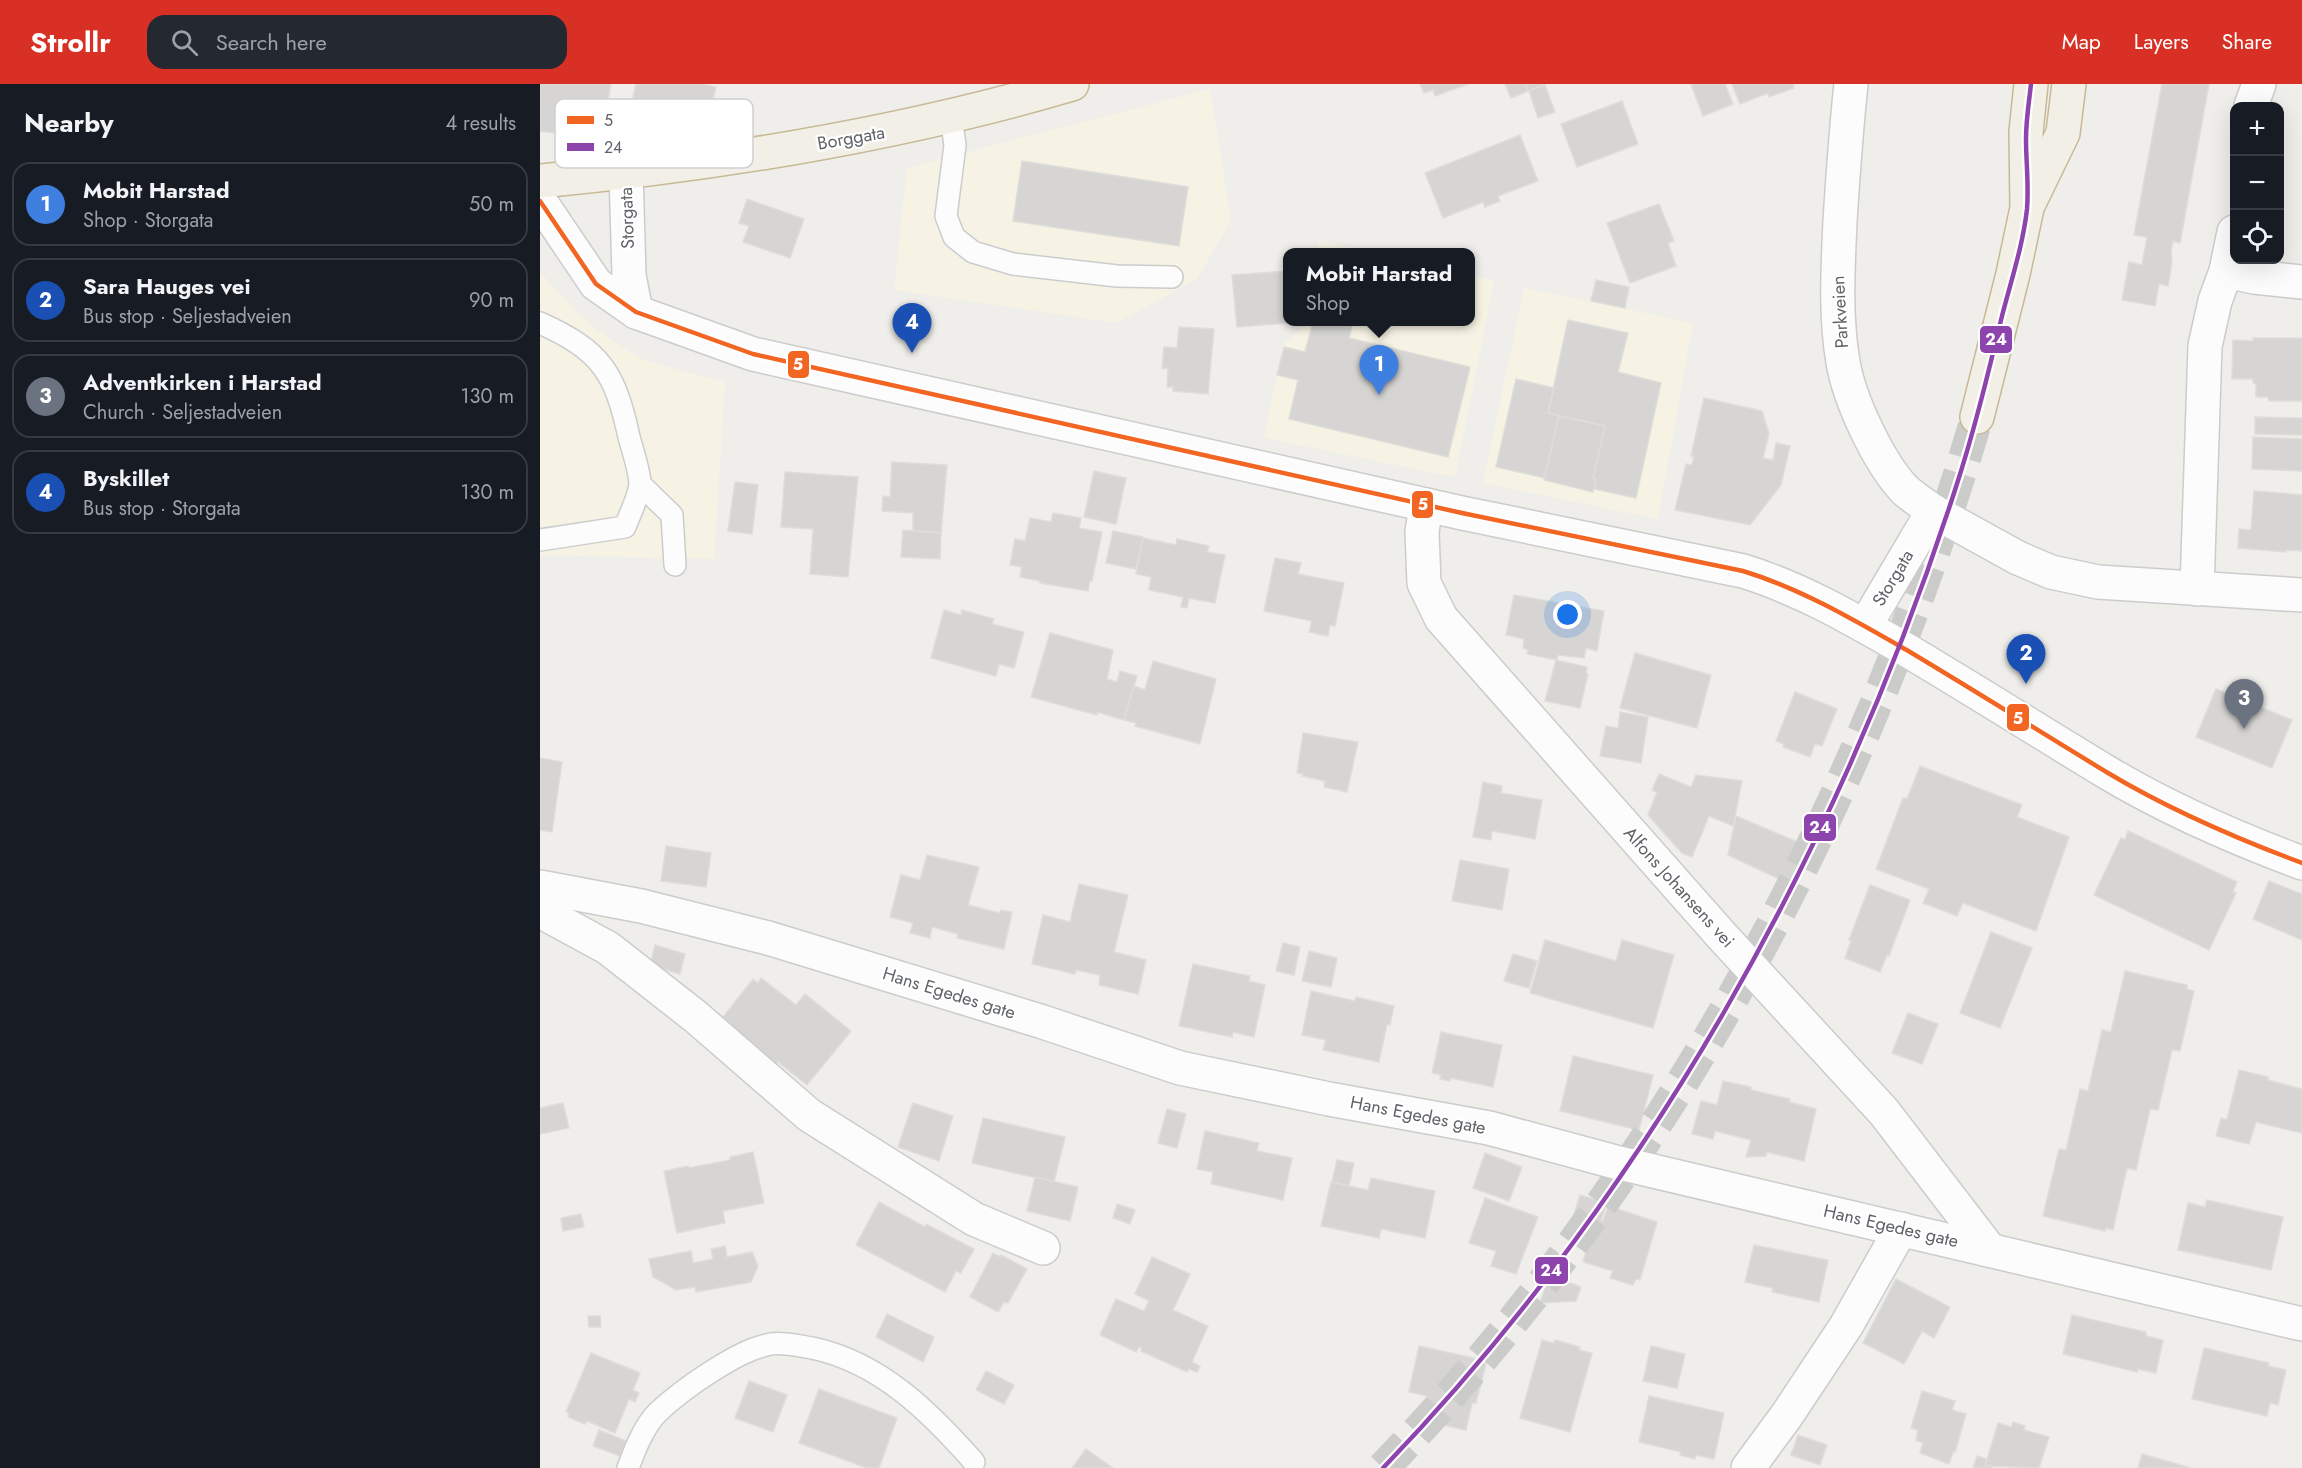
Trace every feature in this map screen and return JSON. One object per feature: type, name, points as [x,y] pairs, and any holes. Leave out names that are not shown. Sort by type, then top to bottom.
[{"type":"highway","name":"Borggata","points":[[753,155],[951,117],[1072,84]]},
{"type":"highway","points":[[1977,417],[2027,208],[2026,132],[2031,84]]},
{"type":"highway","points":[[2027,208],[2063,133],[2069,84]]},
{"type":"highway","name":"Borggata","points":[[626,173],[663,168]]},
{"type":"highway","name":"Storgata","points":[[540,181],[626,173]]},
{"type":"street","name":"Parkveien","points":[[1851,84],[1845,132],[1838,292],[1843,364],[1853,398],[1884,461],[1904,489],[1933,511]]},
{"type":"street","points":[[2252,102],[2259,84]]},
{"type":"street","name":"Storgata","points":[[626,173],[629,275],[636,312]]},
{"type":"street","name":"Storgata","points":[[540,201],[596,284],[636,312],[753,354],[1426,505],[1743,571],[1780,582],[1865,626],[1933,511]]},
{"type":"street","points":[[2197,589],[2205,346],[2215,301],[2230,254]]},
{"type":"street","points":[[2226,271],[2254,277],[2302,282]]},
{"type":"street","name":"Alfons Johansens vei","points":[[1426,505],[1422,532],[1424,583],[1442,618],[1722,936],[1884,1112],[1989,1249]]},
{"type":"street","points":[[1933,511],[2018,558],[2051,572],[2098,582],[2302,595]]},
{"type":"street","points":[[1865,626],[2110,774],[2182,814],[2302,863]]},
{"type":"street","name":"Hans Egedes gate","points":[[540,887],[641,906],[768,938],[988,1005],[1180,1068],[1329,1099],[1489,1128],[1616,1162],[2302,1324]]},
{"type":"street","points":[[540,911],[608,948],[696,1017],[809,1115],[974,1219],[1043,1248]]},
{"type":"street","points":[[1748,1468],[1787,1415],[1846,1326],[1902,1228]]},
{"type":"lane","points":[[951,117],[955,145],[946,216],[954,237],[973,252],[1013,264],[1117,276],[1172,277]]},
{"type":"lane","points":[[540,323],[570,337],[592,354],[610,376],[621,403],[640,484],[625,527],[540,540]]},
{"type":"lane","points":[[640,484],[672,515],[675,565]]},
{"type":"lane","points":[[628,1468],[638,1443],[657,1413],[701,1378],[736,1356],[772,1344],[797,1345],[837,1353],[880,1375],[913,1400],[950,1434],[974,1461]]},
{"type":"shaded area","points":[[1210,89],[1231,220],[1197,279],[1117,323],[894,290],[907,168]]},
{"type":"shaded area","points":[[1319,241],[1351,248],[1318,248]]},
{"type":"shaded area","points":[[540,272],[578,314],[612,341],[646,361],[725,382],[714,559],[540,555]]},
{"type":"shaded area","points":[[1475,276],[1494,281],[1455,477],[1264,438],[1283,345],[1303,326],[1475,326]]},
{"type":"shaded area","points":[[1524,288],[1693,323],[1658,519],[1483,483]]},
{"type":"building","points":[[540,84],[611,84],[608,99],[555,99],[555,133],[540,131]]},
{"type":"building","points":[[636,84],[701,84],[716,87],[713,99],[633,99]]},
{"type":"building","points":[[1420,84],[1468,84],[1435,96],[1433,90],[1424,93]]},
{"type":"building","points":[[1505,84],[1525,84],[1528,91],[1511,98]]},
{"type":"building","points":[[1525,84],[1546,84],[1528,91]]},
{"type":"building","points":[[1691,84],[1725,84],[1733,104],[1703,116]]},
{"type":"building","points":[[1732,84],[1793,84],[1794,88],[1769,97],[1768,93],[1740,104]]},
{"type":"building","points":[[2162,84],[2209,84],[2180,243],[2173,241],[2168,286],[2159,284],[2155,306],[2122,300],[2129,262],[2142,265],[2147,237],[2134,235]]},
{"type":"building","points":[[1545,85],[1555,112],[1538,118],[1529,91]]},
{"type":"building","points":[[1622,101],[1638,144],[1577,167],[1561,124]]},
{"type":"building","points":[[1520,135],[1538,181],[1498,196],[1500,201],[1485,207],[1483,202],[1443,218],[1425,173]]},
{"type":"building","points":[[1022,161],[1188,187],[1179,246],[1013,221]]},
{"type":"building","points":[[747,199],[804,219],[790,258],[743,242],[749,226],[739,223]]},
{"type":"building","points":[[1659,204],[1674,241],[1668,243],[1676,266],[1630,283],[1607,223]]},
{"type":"building","points":[[1283,271],[1283,323],[1237,327],[1232,275]]},
{"type":"building","points":[[1596,280],[1629,287],[1625,308],[1591,301]]},
{"type":"building","points":[[1568,320],[1628,333],[1618,372],[1661,383],[1636,498],[1594,489],[1596,479],[1593,478],[1605,426],[1548,413]]},
{"type":"building","points":[[1312,326],[1352,326],[1349,338],[1470,367],[1448,457],[1289,419],[1298,380],[1277,375],[1284,347],[1305,352]]},
{"type":"building","points":[[1179,327],[1214,329],[1208,394],[1173,391],[1173,387],[1167,387],[1168,369],[1162,368],[1164,347],[1177,348]]},
{"type":"building","points":[[2253,338],[2302,338],[2302,401],[2269,401],[2268,397],[2256,397],[2256,384],[2253,383],[2253,379],[2232,379],[2233,340],[2253,341]]},
{"type":"building","points":[[1516,379],[1554,388],[1548,413],[1559,416],[1545,478],[1496,467]]},
{"type":"building","points":[[1704,398],[1762,411],[1769,434],[1763,458],[1773,460],[1776,443],[1790,446],[1781,485],[1750,525],[1675,510],[1686,464],[1692,465],[1694,456],[1691,456]]},
{"type":"building","points":[[1559,416],[1605,426],[1593,478],[1596,479],[1593,492],[1544,480]]},
{"type":"building","points":[[2255,417],[2302,418],[2302,435],[2255,434]]},
{"type":"building","points":[[2253,437],[2302,439],[2302,471],[2252,469]]},
{"type":"building","points":[[892,462],[947,465],[941,533],[913,531],[913,513],[882,511],[883,496],[890,497]]},
{"type":"building","points":[[1094,471],[1126,478],[1116,524],[1084,517]]},
{"type":"building","points":[[785,472],[858,477],[848,577],[810,574],[813,529],[781,527]]},
{"type":"building","points":[[735,482],[758,485],[752,534],[728,531]]},
{"type":"building","points":[[2254,491],[2302,495],[2302,551],[2238,548],[2239,529],[2251,530]]},
{"type":"building","points":[[1053,513],[1081,518],[1079,528],[1102,532],[1088,591],[1040,583],[1040,581],[1020,577],[1022,567],[1010,565],[1015,539],[1025,541],[1030,518],[1051,522]]},
{"type":"building","points":[[903,530],[941,533],[940,559],[901,557]]},
{"type":"building","points":[[1113,531],[1143,537],[1136,569],[1106,563]]},
{"type":"building","points":[[1143,538],[1176,545],[1177,539],[1209,546],[1207,552],[1225,555],[1215,603],[1189,598],[1187,608],[1181,607],[1183,597],[1149,590],[1151,577],[1136,574]]},
{"type":"building","points":[[1275,558],[1301,563],[1298,574],[1344,583],[1335,626],[1330,625],[1328,636],[1309,632],[1312,621],[1264,611]]},
{"type":"building","points":[[1514,595],[1604,611],[1597,651],[1586,648],[1584,658],[1558,655],[1557,660],[1527,654],[1528,650],[1523,648],[1524,639],[1506,635]]},
{"type":"building","points":[[944,610],[961,615],[962,610],[994,619],[992,624],[1024,632],[1014,668],[999,664],[996,676],[931,658]]},
{"type":"building","points":[[1050,633],[1113,650],[1107,679],[1117,682],[1120,671],[1137,676],[1124,720],[1031,697]]},
{"type":"building","points":[[1635,653],[1711,675],[1697,728],[1620,708]]},
{"type":"building","points":[[1556,660],[1587,667],[1586,673],[1588,674],[1580,708],[1545,701]]},
{"type":"building","points":[[1153,661],[1216,679],[1200,744],[1135,726],[1136,723],[1124,720],[1134,686],[1145,690]]},
{"type":"building","points":[[2216,689],[2292,720],[2272,768],[2196,737]]},
{"type":"building","points":[[1795,692],[1837,709],[1822,746],[1815,744],[1810,757],[1783,747],[1784,744],[1776,741]]},
{"type":"building","points":[[1620,712],[1648,717],[1641,763],[1600,756],[1606,726],[1618,728]]},
{"type":"building","points":[[1303,733],[1358,742],[1347,792],[1324,787],[1325,781],[1297,773]]},
{"type":"building","points":[[540,758],[562,762],[552,832],[540,830]]},
{"type":"building","points":[[1920,766],[2022,805],[2017,817],[2069,837],[2036,931],[1963,903],[1957,916],[1923,903],[1929,889],[1876,869],[1903,798],[1907,799]]},
{"type":"building","points":[[1659,774],[1691,787],[1696,775],[1742,781],[1733,826],[1709,816],[1692,857],[1682,853],[1648,815],[1657,792],[1652,790]]},
{"type":"building","points":[[1483,782],[1502,786],[1501,793],[1542,800],[1535,839],[1492,831],[1491,840],[1473,837]]},
{"type":"building","points":[[1736,816],[1807,846],[1790,884],[1728,855]]},
{"type":"building","points":[[2128,831],[2237,882],[2233,892],[2236,893],[2209,950],[2094,895],[2121,838],[2125,840]]},
{"type":"building","points":[[666,846],[711,853],[706,887],[661,881]]},
{"type":"building","points":[[927,855],[979,867],[968,905],[1000,913],[1001,910],[1012,912],[1004,949],[957,938],[958,934],[932,927],[930,938],[910,933],[913,923],[890,917],[901,875],[920,880]]},
{"type":"building","points":[[1460,860],[1509,869],[1502,910],[1452,901]]},
{"type":"building","points":[[2269,881],[2302,894],[2302,940],[2253,919]]},
{"type":"building","points":[[1079,884],[1128,895],[1114,952],[1146,960],[1138,994],[1099,985],[1100,975],[1076,970],[1075,974],[1032,964],[1043,915],[1070,922]]},
{"type":"building","points":[[1870,885],[1910,900],[1889,956],[1887,955],[1880,972],[1845,958],[1851,941],[1849,940]]},
{"type":"building","points":[[1991,932],[2032,948],[2000,1028],[1960,1013]]},
{"type":"building","points":[[1545,940],[1616,961],[1622,940],[1674,955],[1653,1028],[1530,993]]},
{"type":"building","points":[[1283,943],[1300,947],[1294,975],[1276,971]]},
{"type":"building","points":[[655,945],[685,954],[680,974],[650,965]]},
{"type":"building","points":[[1309,951],[1337,958],[1331,987],[1302,981]]},
{"type":"building","points":[[1513,954],[1537,961],[1529,988],[1504,981]]},
{"type":"building","points":[[1193,964],[1250,976],[1249,981],[1265,985],[1254,1037],[1233,1032],[1232,1037],[1179,1026]]},
{"type":"building","points":[[2125,971],[2187,985],[2187,989],[2194,991],[2180,1051],[2172,1050],[2158,1110],[2150,1109],[2136,1170],[2127,1168],[2113,1230],[2106,1228],[2105,1231],[2043,1216],[2059,1149],[2066,1150],[2080,1089],[2088,1091],[2102,1030],[2111,1032]]},
{"type":"building","points":[[761,978],[796,1005],[805,994],[851,1031],[807,1085],[778,1062],[775,1065],[720,1021],[753,979],[758,983]]},
{"type":"building","points":[[1311,991],[1355,1001],[1356,997],[1394,1006],[1390,1025],[1387,1024],[1379,1062],[1323,1050],[1326,1040],[1302,1035]]},
{"type":"building","points":[[1908,1013],[1938,1024],[1922,1064],[1892,1053]]},
{"type":"building","points":[[1441,1032],[1502,1045],[1493,1087],[1451,1078],[1450,1081],[1440,1079],[1441,1075],[1432,1073]]},
{"type":"building","points":[[1573,1056],[1653,1075],[1639,1130],[1560,1111]]},
{"type":"building","points":[[2239,1070],[2302,1089],[2302,1133],[2256,1122],[2249,1144],[2216,1136],[2221,1118],[2227,1120]]},
{"type":"building","points":[[1723,1081],[1751,1087],[1751,1090],[1790,1099],[1789,1102],[1816,1109],[1804,1161],[1767,1152],[1766,1156],[1746,1157],[1751,1140],[1715,1131],[1713,1139],[1692,1134],[1701,1101],[1717,1105]]},
{"type":"building","points":[[563,1103],[569,1128],[540,1134],[540,1108]]},
{"type":"building","points":[[913,1103],[953,1116],[939,1161],[898,1147]]},
{"type":"building","points":[[1167,1109],[1186,1114],[1177,1148],[1158,1143]]},
{"type":"building","points":[[983,1118],[1065,1137],[1054,1182],[972,1163]]},
{"type":"building","points":[[1205,1131],[1259,1143],[1257,1151],[1292,1158],[1283,1200],[1211,1184],[1213,1172],[1197,1169]]},
{"type":"building","points":[[753,1152],[764,1203],[723,1211],[725,1223],[677,1233],[664,1171],[730,1160],[730,1157]]},
{"type":"building","points":[[1485,1153],[1522,1167],[1509,1201],[1473,1188]]},
{"type":"building","points":[[1337,1160],[1354,1163],[1349,1186],[1332,1182]]},
{"type":"building","points":[[1035,1177],[1078,1187],[1070,1221],[1027,1211]]},
{"type":"building","points":[[1371,1178],[1435,1191],[1425,1238],[1381,1229],[1379,1238],[1321,1226],[1331,1182],[1368,1190]]},
{"type":"building","points":[[1580,1195],[1607,1203],[1601,1220],[1603,1221],[1608,1206],[1657,1222],[1640,1280],[1636,1279],[1633,1285],[1610,1278],[1613,1271],[1583,1262],[1589,1241],[1568,1234]]},
{"type":"building","points":[[1485,1198],[1538,1217],[1516,1274],[1491,1266],[1496,1251],[1469,1243]]},
{"type":"building","points":[[2207,1200],[2283,1217],[2271,1270],[2178,1250],[2188,1203],[2205,1207]]},
{"type":"building","points":[[879,1202],[925,1227],[926,1224],[974,1249],[961,1273],[956,1271],[945,1292],[856,1245]]},
{"type":"building","points":[[1117,1204],[1135,1210],[1130,1224],[1113,1218]]},
{"type":"building","points":[[581,1214],[584,1227],[563,1231],[561,1218]]},
{"type":"building","points":[[1754,1245],[1828,1260],[1819,1302],[1772,1292],[1773,1288],[1745,1282]]},
{"type":"building","points":[[725,1246],[727,1257],[752,1252],[758,1266],[751,1282],[696,1292],[695,1287],[676,1290],[653,1277],[649,1259],[691,1251],[693,1263],[713,1259],[711,1249]]},
{"type":"building","points":[[993,1253],[1027,1269],[1008,1303],[1004,1302],[998,1312],[970,1297]]},
{"type":"building","points":[[1152,1257],[1190,1274],[1173,1310],[1208,1326],[1192,1362],[1200,1366],[1197,1372],[1189,1369],[1187,1372],[1141,1351],[1142,1348],[1139,1347],[1136,1352],[1100,1335],[1116,1299],[1144,1311],[1149,1301],[1135,1294]]},
{"type":"building","points":[[1549,1275],[1581,1287],[1576,1301],[1540,1303]]},
{"type":"building","points":[[1896,1279],[1950,1307],[1934,1338],[1922,1331],[1904,1364],[1863,1343]]},
{"type":"building","points":[[887,1314],[934,1337],[923,1362],[876,1337]]},
{"type":"building","points":[[2072,1315],[2146,1332],[2146,1336],[2163,1340],[2156,1373],[2138,1369],[2137,1372],[2063,1354]]},
{"type":"building","points":[[588,1316],[600,1316],[601,1327],[589,1327]]},
{"type":"building","points":[[1542,1340],[1554,1343],[1555,1340],[1592,1353],[1570,1432],[1520,1418]]},
{"type":"building","points":[[1419,1346],[1478,1359],[1478,1362],[1486,1364],[1476,1403],[1472,1403],[1466,1430],[1433,1423],[1434,1414],[1425,1412],[1427,1396],[1409,1392]]},
{"type":"building","points":[[1651,1346],[1685,1354],[1677,1388],[1643,1381]]},
{"type":"building","points":[[2204,1348],[2269,1363],[2268,1366],[2286,1370],[2278,1405],[2270,1403],[2267,1416],[2192,1399]]},
{"type":"building","points":[[591,1353],[640,1373],[633,1390],[639,1393],[635,1402],[629,1399],[615,1433],[587,1421],[585,1424],[568,1417],[569,1413],[566,1412]]},
{"type":"building","points":[[986,1371],[1014,1385],[1004,1404],[976,1390]]},
{"type":"building","points":[[749,1381],[787,1395],[773,1432],[735,1418]]},
{"type":"building","points":[[819,1389],[897,1418],[879,1468],[867,1468],[799,1443]]},
{"type":"building","points":[[1922,1391],[1955,1401],[1952,1410],[1966,1414],[1955,1452],[1949,1464],[1920,1453],[1923,1443],[1916,1440],[1918,1430],[1911,1428]]},
{"type":"building","points":[[1649,1396],[1724,1413],[1714,1459],[1696,1455],[1695,1459],[1680,1455],[1681,1452],[1639,1442]]},
{"type":"building","points":[[2013,1422],[2025,1426],[2024,1430],[2049,1437],[2039,1468],[1985,1466],[1998,1423],[2011,1427]]},
{"type":"building","points":[[599,1430],[626,1441],[620,1456],[593,1446]]},
{"type":"building","points":[[1798,1435],[1827,1445],[1820,1465],[1791,1455]]},
{"type":"building","points":[[1086,1449],[1113,1468],[1072,1468]]},
{"type":"building","points":[[2142,1454],[2191,1468],[2138,1468]]},
{"type":"building","points":[[1977,1456],[1987,1459],[1985,1466],[1991,1465],[1993,1468],[1973,1468]]},
{"type":"tunnel","points":[[1383,1468],[1485,1355],[1579,1235],[1665,1109],[1743,978],[1814,843],[1876,704],[1930,562],[1977,417]]},
{"type":"transit line","name":"24","points":[[1383,1468],[1479,1362],[1568,1250],[1650,1133],[1724,1011],[1792,886],[1854,756],[1908,624],[1955,490],[1980,403],[2025,222],[2028,192],[2026,132],[2031,84]]},
{"type":"transit line","name":"5","points":[[540,201],[596,284],[636,312],[753,354],[1462,513],[1743,571],[1765,578],[1808,596],[1869,629],[2155,799],[2228,833],[2302,863]]},
{"type":"place","name":"Byskillet","points":[[912,353]]},
{"type":"place","name":"Mobit Harstad","points":[[1379,395]]},
{"type":"place","name":"Sara Hauges vei","points":[[2026,684]]},
{"type":"place","name":"Adventkirken i Harstad","points":[[2244,729]]}]
